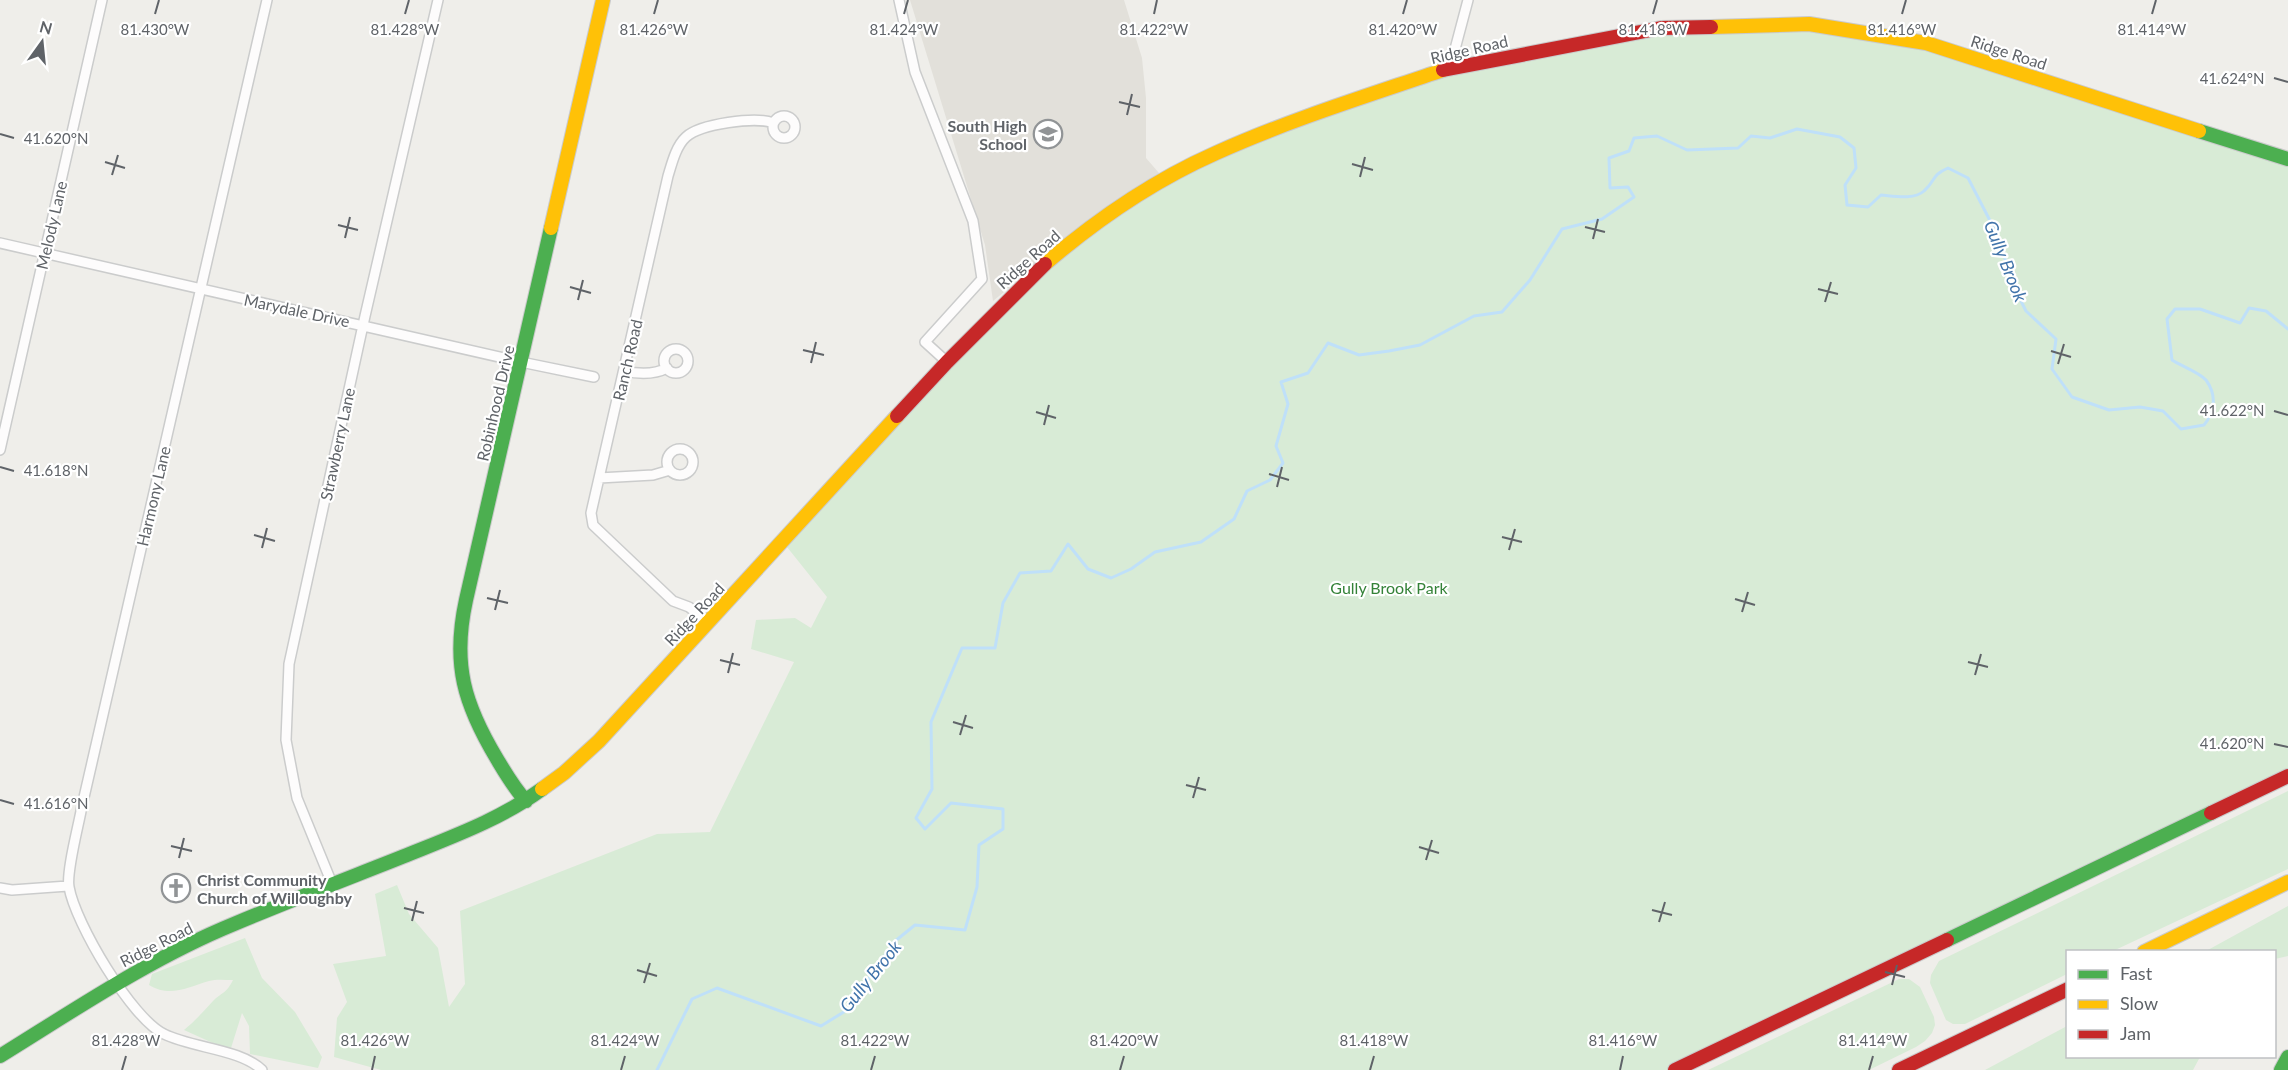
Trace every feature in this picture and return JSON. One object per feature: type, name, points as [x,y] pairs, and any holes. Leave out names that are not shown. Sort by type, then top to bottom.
[{"type":"main road","name":"Robinhood Drive","points":[[526,801],[518,793],[485,738],[469,704],[461,678],[459,645],[477,553],[603,0]]},
{"type":"main road","name":"Ridge Road","points":[[0,1056],[118,983],[173,953],[231,925],[482,825],[526,801],[564,773],[599,741],[947,362],[1030,277],[1088,230],[1146,190],[1215,153],[1272,129],[1450,68],[1661,28],[1809,24],[1926,43],[2288,159]]},
{"type":"main road","points":[[1675,1070],[2288,776]]},
{"type":"main road","points":[[2146,950],[2288,882]]},
{"type":"main road","points":[[1899,1070],[2066,988]]},
{"type":"main road","points":[[2281,1070],[2288,1057]]},
{"type":"street","name":"Melody Lane","points":[[0,450],[102,0]]},
{"type":"street","name":"Harmony Lane","points":[[68,886],[82,806],[267,0]]},
{"type":"street","name":"Strawberry Lane","points":[[333,886],[297,798],[292,775],[286,740],[289,664],[363,324],[438,0]]},
{"type":"street","points":[[899,0],[915,72],[974,221],[980,261],[982,279],[925,342],[947,362]]},
{"type":"street","points":[[1450,68],[1468,0]]},
{"type":"street","name":"Ranch Road","points":[[709,623],[689,607],[673,601],[593,525],[591,513],[668,176],[679,146],[687,136],[704,128],[747,121],[766,120],[773,123]]},
{"type":"street","name":"Marydale Drive","points":[[0,243],[594,377]]},
{"type":"street","points":[[624,371],[648,373],[660,372],[667,368]]},
{"type":"street","points":[[599,478],[652,476],[670,470]]},
{"type":"street","points":[[0,888],[12,890],[68,886],[84,929],[109,973],[136,1011],[161,1033],[247,1060],[261,1070]]},
{"type":"shaded area","name":"South High School","points":[[910,0],[1124,0],[1142,58],[1146,98],[1146,158],[1159,173],[1094,218],[993,301],[985,245]]},
{"type":"green space","name":"Gully Brook Park","points":[[1809,24],[1925,43],[2288,159],[2288,776],[1675,1070],[381,1070],[334,1057],[337,1018],[347,1002],[333,964],[386,956],[375,894],[397,885],[409,914],[438,948],[449,1007],[465,984],[460,911],[657,834],[710,832],[794,662],[751,649],[756,620],[795,618],[811,628],[827,597],[783,542],[1052,258],[1215,153],[1450,68],[1661,28]]},
{"type":"green space","points":[[2288,791],[2288,869],[2115,950],[2066,950],[2066,974],[1965,1024],[1953,1024],[1946,1020],[1930,983],[1931,975],[1939,961]]},
{"type":"green space","points":[[2288,906],[2288,956],[2276,959],[2276,950],[2208,950]]},
{"type":"green space","points":[[245,938],[262,978],[295,1012],[322,1057],[318,1068],[250,1054],[249,1026],[242,1013],[231,1048],[215,1044],[184,1030],[231,985],[233,980],[212,980],[172,991],[164,991],[149,985],[152,974]]},
{"type":"green space","points":[[1899,979],[1909,979],[1920,987],[1934,1017],[1935,1025],[1925,1041],[1869,1070],[1708,1070]]},
{"type":"green space","points":[[2066,1027],[2066,1058],[2199,1058],[2193,1070],[1985,1070]]},
{"type":"waterway","name":"Gully Brook","points":[[657,1070],[692,999],[717,988],[821,1026],[847,1010],[894,942],[915,925],[965,930],[977,887],[979,845],[1003,829],[1003,809],[951,803],[925,829],[916,818],[932,789],[931,722],[962,648],[995,648],[1003,603],[1020,573],[1051,571],[1068,544],[1088,569],[1111,578],[1131,569],[1155,552],[1201,542],[1234,519],[1247,491],[1270,480],[1283,463],[1276,446],[1288,404],[1281,382],[1308,373],[1328,343],[1359,355],[1389,351],[1420,345],[1474,316],[1502,312],[1530,280],[1562,229],[1602,219],[1634,197],[1628,187],[1610,188],[1609,158],[1629,151],[1634,138],[1657,136],[1687,150],[1738,148],[1751,136],[1770,138],[1797,129],[1840,137],[1854,148],[1856,168],[1845,185],[1847,205],[1868,207],[1881,195],[1915,196],[1928,187],[1938,174],[1948,168],[1968,178],[2000,240],[2011,281],[2026,311],[2056,339],[2052,369],[2072,397],[2109,410],[2140,407],[2163,411],[2181,429],[2204,425],[2208,420],[2213,403],[2210,386],[2199,374],[2172,360],[2167,319],[2175,309],[2200,309],[2240,323],[2249,308],[2266,311],[2288,329]]},
{"type":"traffic: fast","points":[[2199,131],[2288,159]]},
{"type":"traffic: fast","points":[[526,801],[504,770],[476,720],[464,683],[460,644],[466,600],[551,228]]},
{"type":"traffic: fast","points":[[0,1056],[114,985],[173,952],[277,906],[460,834],[494,818],[542,789]]},
{"type":"traffic: fast","points":[[1947,940],[2211,813]]},
{"type":"traffic: fast","points":[[2281,1070],[2288,1057]]},
{"type":"traffic: slow","points":[[551,228],[603,0]]},
{"type":"traffic: slow","points":[[1711,27],[1809,24],[1926,43],[2199,131]]},
{"type":"traffic: slow","points":[[1045,264],[1126,202],[1193,164],[1300,119],[1443,70]]},
{"type":"traffic: slow","points":[[542,789],[564,773],[599,741],[897,416]]},
{"type":"traffic: slow","points":[[2148,950],[2288,882]]},
{"type":"traffic: jam","points":[[1443,70],[1661,28],[1711,27]]},
{"type":"traffic: jam","points":[[897,416],[947,362],[1045,264]]},
{"type":"traffic: jam","points":[[2211,813],[2288,776]]},
{"type":"traffic: jam","points":[[1675,1070],[1947,940]]},
{"type":"traffic: jam","points":[[1899,1070],[2066,990]]},
{"type":"place","name":"South High School","points":[[1048,134]]},
{"type":"place","name":"Christ Community Church of Willoughby","points":[[176,888]]}]
